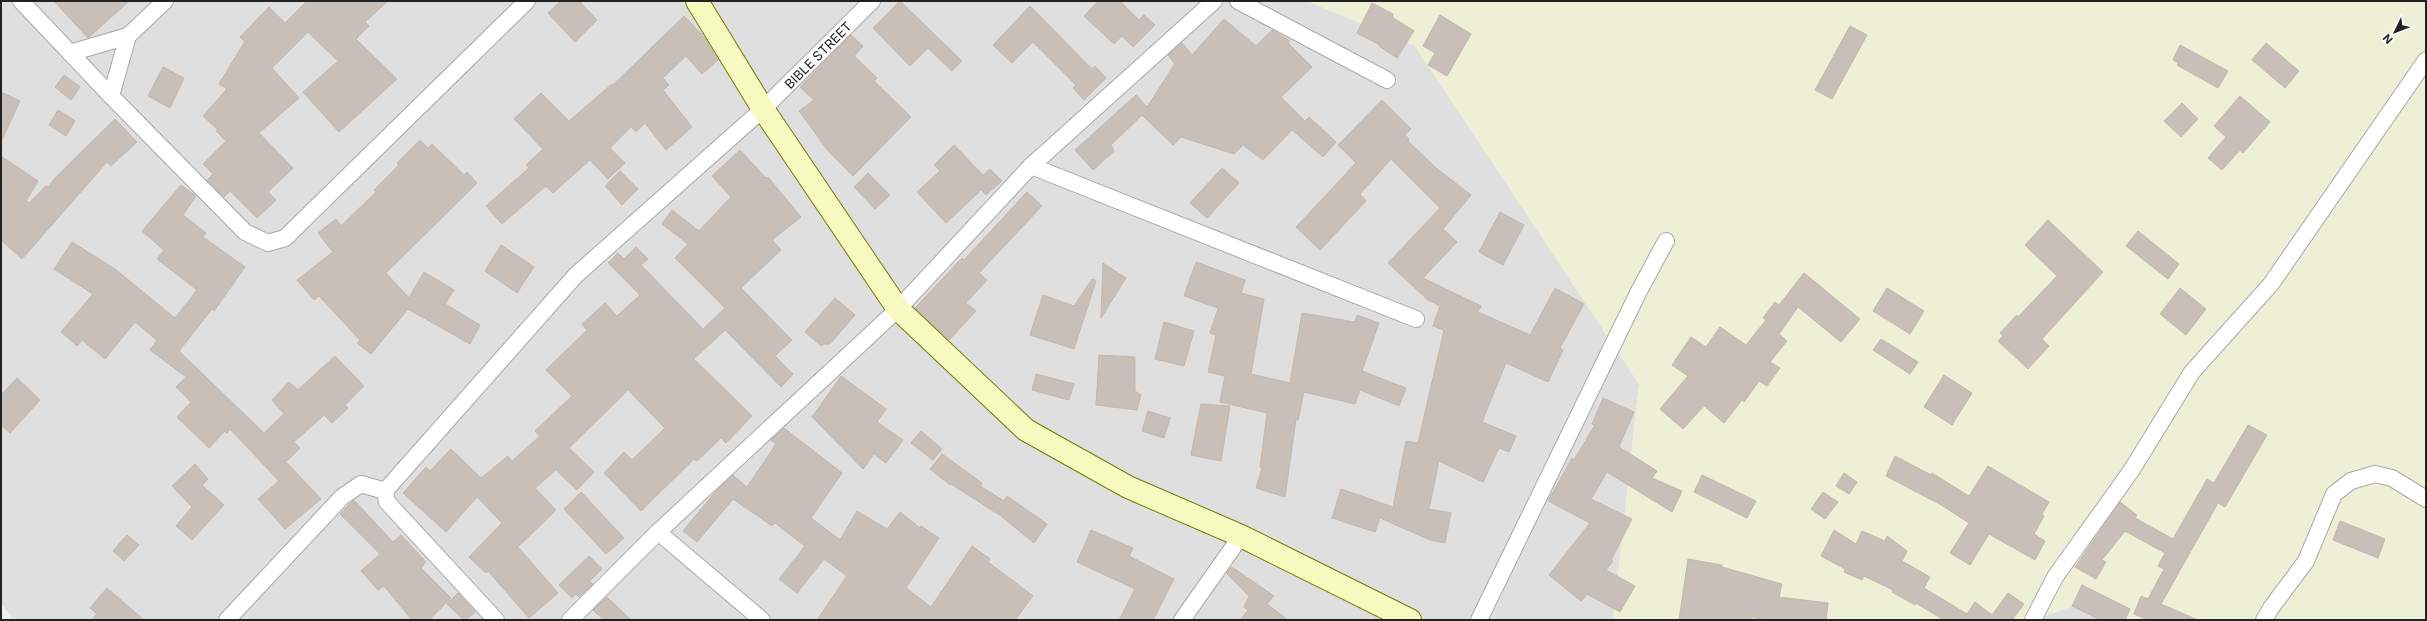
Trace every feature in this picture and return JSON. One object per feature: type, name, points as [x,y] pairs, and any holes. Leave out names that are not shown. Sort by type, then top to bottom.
[{"type":"street","points":[[21,1],[111,96],[245,232],[268,243],[285,238],[527,1]]},
{"type":"street","points":[[70,53],[128,36],[165,1]]},
{"type":"street","points":[[697,1],[763,109],[898,309],[1026,430],[1128,487],[1241,536],[1410,620]]},
{"type":"street","name":"BIBLE STREET","points":[[384,491],[576,275],[763,109],[872,1]]},
{"type":"street","points":[[570,620],[658,532],[898,309],[1032,166],[1214,1]]},
{"type":"street","points":[[1238,1],[1387,80]]},
{"type":"street","points":[[111,96],[128,36]]},
{"type":"street","points":[[2033,620],[2055,577],[2130,471],[2192,372],[2271,284],[2426,60]]},
{"type":"street","points":[[1032,166],[1416,319]]},
{"type":"street","points":[[1479,620],[1639,291],[1666,241]]},
{"type":"street","points":[[2264,620],[2271,608],[2306,561],[2334,494],[2350,481],[2375,474],[2392,478],[2426,499]]},
{"type":"street","points":[[227,620],[342,497],[361,484],[384,491],[387,502],[496,620]]},
{"type":"street","points":[[658,532],[762,620]]},
{"type":"street","points":[[1182,620],[1241,536]]},
{"type":"shaded area","points":[[1,1],[1307,1],[1415,46],[1639,384],[1613,620],[13,620],[1,603]]},
{"type":"shaded area","points":[[2091,600],[2125,620],[2032,620]]},
{"type":"green space","points":[[1307,1],[2426,1],[2426,620],[2125,620],[2091,600],[2032,620],[1613,620],[1639,384],[1415,46]]},
{"type":"building","points":[[54,1],[129,1],[88,38]]},
{"type":"building","points":[[307,1],[388,1],[365,22],[369,26],[356,39],[397,79],[339,132],[303,92],[338,61],[308,32],[272,68],[299,98],[259,133],[293,168],[268,192],[276,200],[257,218],[230,191],[224,197],[207,180],[213,174],[203,164],[226,141],[216,131],[218,130],[203,116],[227,89],[219,84],[245,41],[240,37],[269,7],[285,23]]},
{"type":"building","points":[[561,1],[579,1],[597,20],[575,42],[548,13]]},
{"type":"building","points":[[900,1],[962,61],[952,71],[928,48],[910,66],[873,28]]},
{"type":"building","points":[[1098,1],[1120,1],[1139,20],[1144,15],[1155,25],[1133,47],[1122,36],[1114,44],[1084,16]]},
{"type":"building","points":[[1372,3],[1393,14],[1392,17],[1414,31],[1397,58],[1379,46],[1380,45],[1357,33]]},
{"type":"building","points":[[1030,6],[1092,69],[1095,66],[1106,78],[1084,100],[1073,88],[1076,85],[1033,42],[1012,63],[993,45]]},
{"type":"building","points":[[1440,15],[1471,34],[1447,76],[1428,65],[1435,53],[1423,46]]},
{"type":"building","points":[[684,16],[704,37],[718,60],[702,74],[686,56],[663,78],[669,85],[663,90],[692,127],[666,150],[645,123],[636,132],[631,127],[610,148],[625,163],[608,179],[590,160],[553,193],[546,186],[502,224],[486,206],[529,168],[526,165],[543,149],[514,119],[541,93],[569,121],[612,84],[613,85]]},
{"type":"building","points":[[1224,19],[1256,46],[1272,30],[1290,41],[1288,43],[1312,67],[1281,97],[1305,121],[1309,117],[1336,142],[1323,157],[1292,130],[1263,160],[1243,145],[1234,154],[1181,137],[1173,145],[1142,115],[1111,145],[1114,151],[1093,170],[1075,150],[1136,95],[1147,107],[1175,64],[1168,55],[1182,43],[1192,55]]},
{"type":"building","points":[[1850,26],[1867,35],[1832,99],[1815,90]]},
{"type":"building","points":[[851,35],[863,46],[854,56],[877,78],[874,81],[911,117],[853,176],[829,152],[799,111],[814,100],[800,87]]},
{"type":"building","points":[[2266,43],[2299,71],[2285,88],[2252,60]]},
{"type":"building","points":[[2180,45],[2228,71],[2218,88],[2177,65],[2178,63],[2173,60]]},
{"type":"building","points":[[163,67],[184,78],[170,108],[148,96]]},
{"type":"building","points":[[64,75],[80,87],[71,100],[55,87]]},
{"type":"building","points":[[1,92],[20,101],[1,142]]},
{"type":"building","points":[[2240,96],[2270,122],[2243,153],[2240,150],[2222,170],[2208,158],[2226,137],[2214,126]]},
{"type":"building","points":[[1382,100],[1411,129],[1405,135],[1409,139],[1408,141],[1436,168],[1471,195],[1443,229],[1457,242],[1423,278],[1481,306],[1478,312],[1530,335],[1555,288],[1584,304],[1560,348],[1563,350],[1548,382],[1506,363],[1482,422],[1516,436],[1509,452],[1499,448],[1483,482],[1439,461],[1429,509],[1451,513],[1445,543],[1430,540],[1380,518],[1375,532],[1332,518],[1341,489],[1393,507],[1406,441],[1418,443],[1444,330],[1433,326],[1440,306],[1428,300],[1388,263],[1440,208],[1391,159],[1360,194],[1366,201],[1320,250],[1296,227],[1356,163],[1338,145]]},
{"type":"building","points":[[2182,103],[2198,119],[2181,137],[2164,121]]},
{"type":"building","points":[[58,110],[75,121],[66,136],[49,125]]},
{"type":"building","points":[[115,119],[137,142],[111,166],[107,162],[22,259],[1,240],[1,156],[38,181],[26,201],[29,203],[46,186],[48,187],[56,177]]},
{"type":"building","points":[[420,140],[428,148],[432,144],[464,175],[467,172],[477,183],[386,273],[409,298],[424,272],[454,290],[445,304],[480,325],[470,344],[408,309],[371,354],[357,343],[360,340],[319,296],[314,300],[297,280],[333,252],[318,233],[336,219],[341,226],[376,192],[374,190],[399,165],[397,163]]},
{"type":"building","points":[[954,145],[983,175],[990,169],[1002,181],[986,195],[981,190],[946,223],[917,192],[940,171],[934,165]]},
{"type":"building","points":[[740,150],[766,178],[768,177],[801,217],[772,240],[781,250],[741,288],[792,340],[775,356],[793,374],[781,387],[725,330],[694,359],[752,416],[726,443],[721,438],[697,461],[694,459],[641,511],[604,473],[624,452],[632,460],[665,428],[628,390],[569,448],[594,472],[577,490],[556,470],[535,488],[556,510],[518,547],[558,593],[529,618],[488,571],[486,573],[469,557],[502,523],[477,497],[446,532],[403,493],[426,467],[430,471],[451,449],[481,478],[508,456],[512,461],[540,436],[535,431],[572,396],[546,370],[587,330],[582,324],[605,303],[617,316],[640,295],[608,263],[618,253],[624,259],[636,247],[648,259],[641,265],[703,329],[725,308],[675,258],[688,244],[662,224],[672,210],[699,231],[731,197],[712,176]]},
{"type":"building","points":[[1222,168],[1239,183],[1207,218],[1190,203]]},
{"type":"building","points":[[620,171],[638,189],[622,205],[605,186]]},
{"type":"building","points":[[868,173],[890,195],[875,209],[854,187]]},
{"type":"building","points":[[181,185],[196,196],[183,215],[206,233],[203,237],[245,267],[214,311],[212,309],[179,351],[264,433],[284,414],[272,400],[289,382],[298,390],[335,356],[364,386],[345,405],[348,408],[332,423],[324,415],[294,442],[300,448],[286,462],[321,499],[285,529],[258,499],[279,481],[230,429],[227,433],[225,431],[209,448],[177,417],[191,402],[176,387],[186,377],[150,350],[157,340],[135,322],[105,359],[82,340],[77,346],[61,332],[93,294],[54,269],[72,242],[115,269],[175,318],[197,290],[157,259],[164,250],[142,231]]},
{"type":"building","points":[[1027,192],[1042,206],[979,273],[987,280],[966,303],[976,311],[949,340],[915,308],[962,258],[964,260]]},
{"type":"building","points":[[1500,212],[1524,225],[1503,265],[1479,252]]},
{"type":"building","points":[[2048,220],[2103,272],[2042,339],[2049,346],[2028,369],[1998,341],[2003,336],[2000,333],[2017,315],[2018,317],[2057,276],[2025,245]]},
{"type":"building","points":[[2138,231],[2179,264],[2168,279],[2126,246]]},
{"type":"building","points":[[501,245],[534,267],[517,293],[485,271]]},
{"type":"building","points":[[1196,262],[1245,280],[1241,293],[1264,299],[1251,374],[1290,383],[1302,313],[1355,322],[1357,315],[1379,323],[1362,371],[1406,388],[1399,406],[1360,390],[1355,404],[1304,392],[1298,420],[1296,419],[1285,497],[1256,488],[1262,468],[1260,467],[1267,413],[1220,402],[1225,376],[1208,372],[1216,335],[1210,333],[1218,308],[1184,296]]},
{"type":"building","points":[[1103,263],[1126,278],[1101,318]]},
{"type":"building","points":[[1804,273],[1860,319],[1841,342],[1798,307],[1779,334],[1787,341],[1770,362],[1780,368],[1767,386],[1759,381],[1744,402],[1742,400],[1724,423],[1704,406],[1683,429],[1660,409],[1688,376],[1672,365],[1691,337],[1706,347],[1720,327],[1746,345],[1766,320],[1763,318],[1775,302],[1779,305]]},
{"type":"building","points":[[1092,279],[1096,281],[1074,349],[1030,335],[1043,295],[1074,306]]},
{"type":"building","points":[[1887,288],[1924,311],[1910,334],[1873,311]]},
{"type":"building","points":[[2180,288],[2206,309],[2186,335],[2160,314]]},
{"type":"building","points":[[835,298],[855,315],[830,344],[824,344],[821,346],[805,332]]},
{"type":"building","points":[[1164,322],[1194,331],[1184,366],[1155,359]]},
{"type":"building","points":[[1881,339],[1918,362],[1910,374],[1873,350]]},
{"type":"building","points":[[1099,355],[1135,357],[1135,391],[1141,395],[1137,410],[1096,405]]},
{"type":"building","points":[[1036,374],[1074,384],[1069,400],[1032,390]]},
{"type":"building","points":[[1944,375],[1972,393],[1952,425],[1924,407]]},
{"type":"building","points":[[841,376],[886,409],[877,422],[903,440],[886,463],[874,454],[863,469],[812,417]]},
{"type":"building","points":[[17,378],[40,400],[10,433],[1,425],[1,395]]},
{"type":"building","points":[[1603,398],[1634,412],[1619,447],[1657,471],[1652,478],[1682,491],[1672,512],[1607,472],[1591,499],[1632,519],[1611,560],[1613,561],[1606,570],[1635,586],[1620,612],[1587,594],[1581,601],[1549,575],[1590,523],[1548,501],[1572,458],[1574,460],[1595,425],[1592,424]]},
{"type":"building","points":[[1201,404],[1230,406],[1221,461],[1191,455]]},
{"type":"building","points":[[1148,411],[1170,418],[1164,438],[1142,431]]},
{"type":"building","points":[[2248,425],[2267,435],[2225,507],[2218,503],[2161,604],[2198,620],[2148,620],[2134,614],[2141,596],[2148,599],[2164,569],[2158,566],[2165,553],[2125,531],[2102,560],[2106,562],[2096,579],[2075,567],[2120,502],[2137,515],[2135,518],[2173,539],[2207,479],[2214,483]]},
{"type":"building","points":[[784,428],[842,473],[811,518],[840,540],[857,511],[887,529],[900,512],[920,528],[921,526],[939,538],[906,588],[931,607],[972,546],[990,559],[988,562],[1033,596],[1015,620],[817,620],[847,576],[824,559],[797,593],[779,579],[805,546],[775,523],[772,526],[733,499],[697,542],[683,531],[717,490],[733,475],[747,487],[776,444],[771,440]]},
{"type":"building","points":[[921,431],[942,449],[933,460],[911,443]]},
{"type":"building","points":[[942,454],[982,483],[980,486],[1004,501],[1007,496],[1047,524],[1034,543],[1001,516],[951,484],[950,485],[930,469]]},
{"type":"building","points":[[1895,456],[1931,475],[1932,473],[1969,496],[1988,466],[2049,502],[2042,514],[2044,516],[2034,534],[2045,541],[2035,560],[1989,534],[1970,565],[1950,553],[1969,523],[1943,506],[1886,476]]},
{"type":"building","points":[[195,464],[208,479],[202,485],[224,505],[192,540],[176,526],[192,507],[172,486]]},
{"type":"building","points":[[1844,473],[1857,482],[1849,494],[1836,486]]},
{"type":"building","points":[[1702,475],[1756,501],[1747,518],[1694,492]]},
{"type":"building","points":[[581,492],[624,538],[606,554],[564,509]]},
{"type":"building","points":[[1823,492],[1838,502],[1825,519],[1811,509]]},
{"type":"building","points":[[354,500],[393,542],[401,535],[426,562],[421,568],[451,598],[429,620],[412,620],[384,586],[378,590],[361,571],[380,554],[340,514]]},
{"type":"building","points":[[2340,521],[2385,539],[2378,558],[2333,540]]},
{"type":"building","points":[[1091,530],[1133,548],[1129,556],[1174,579],[1153,620],[1119,620],[1135,589],[1077,562]]},
{"type":"building","points":[[1834,530],[1856,544],[1862,531],[1885,541],[1887,536],[1907,551],[1902,561],[1930,577],[1924,588],[1967,614],[1975,602],[1992,615],[2008,593],[2024,604],[2012,620],[1944,620],[1916,603],[1915,605],[1892,592],[1893,590],[1864,576],[1862,580],[1844,572],[1845,569],[1821,556]]},
{"type":"building","points":[[127,535],[139,545],[124,561],[113,551]]},
{"type":"building","points":[[589,556],[602,569],[590,581],[593,584],[579,597],[576,594],[572,598],[559,585]]},
{"type":"building","points":[[1688,559],[1722,565],[1722,567],[1782,584],[1779,597],[1828,603],[1826,620],[1764,620],[1752,617],[1751,620],[1679,620]]},
{"type":"building","points":[[1232,567],[1274,596],[1267,604],[1288,620],[1240,620],[1248,610],[1244,607],[1249,596],[1226,573]]},
{"type":"building","points":[[2082,585],[2130,609],[2125,620],[2100,620],[2072,606]]},
{"type":"building","points":[[107,588],[144,620],[92,620],[97,614],[90,608]]},
{"type":"building","points":[[458,593],[475,612],[466,620],[464,620],[447,604]]},
{"type":"building","points":[[607,597],[631,620],[604,620],[593,610]]}]
